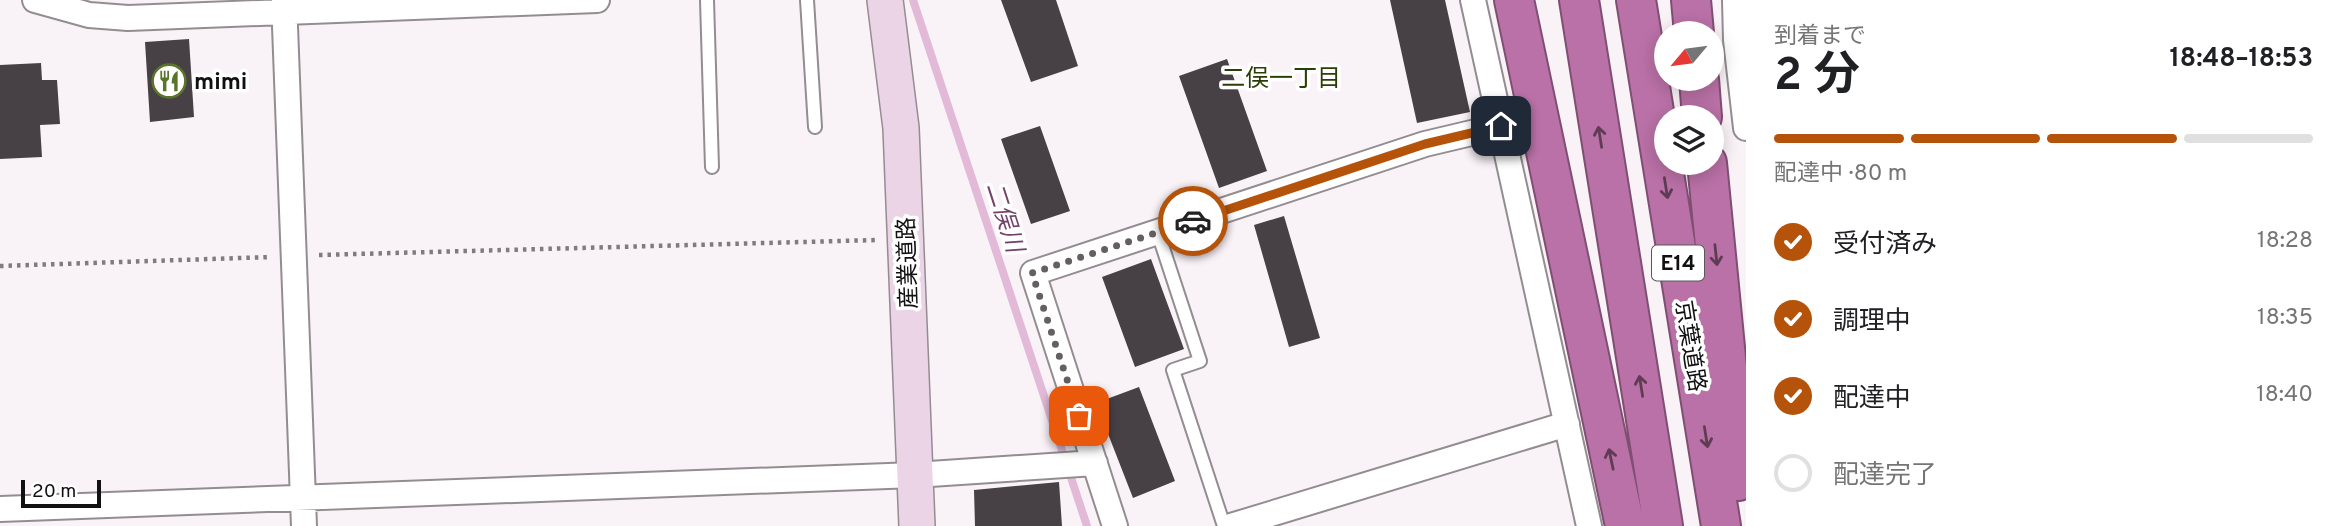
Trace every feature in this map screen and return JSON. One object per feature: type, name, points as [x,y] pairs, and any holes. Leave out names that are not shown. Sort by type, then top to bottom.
[{"type":"highway","points":[[1514,0],[1625,526]]},
{"type":"highway","points":[[1530,0],[1571,270]]},
{"type":"highway","name":"E14","points":[[1579,0],[1663,526]]},
{"type":"highway","name":"京葉道路","points":[[1636,0],[1721,526]]},
{"type":"highway","points":[[1691,0],[1693,21]]},
{"type":"highway","points":[[1708,175],[1739,526]]},
{"type":"main road","name":"産業道路","points":[[885,0],[901,128],[917,526]]},
{"type":"street","points":[[34,0],[89,15],[128,18],[284,6],[597,0]]},
{"type":"street","points":[[1473,0],[1589,526]]},
{"type":"street","points":[[1735,0],[1741,38],[1746,128]]},
{"type":"street","points":[[284,6],[304,526]]},
{"type":"street","points":[[1115,526],[1032,273],[1425,144],[1501,126]]},
{"type":"street","points":[[1231,526],[1567,424]]},
{"type":"street","points":[[0,509],[915,475],[1095,464]]},
{"type":"lane","points":[[707,0],[712,167]]},
{"type":"lane","points":[[807,0],[815,127]]},
{"type":"lane","points":[[1158,233],[1200,360],[1174,370],[1224,526]]},
{"type":"path","points":[[0,266],[906,240]]},
{"type":"building","points":[[1001,0],[1056,0],[1078,66],[1031,82]]},
{"type":"building","points":[[1390,0],[1445,0],[1470,112],[1417,123]]},
{"type":"building","points":[[189,39],[194,117],[150,122],[145,42]]},
{"type":"building","points":[[1227,59],[1267,171],[1219,188],[1179,76]]},
{"type":"building","points":[[41,63],[42,80],[57,80],[60,124],[40,125],[42,157],[0,159],[0,65]]},
{"type":"building","points":[[1040,126],[1070,211],[1031,224],[1001,139]]},
{"type":"building","points":[[1284,216],[1320,338],[1289,347],[1254,225]]},
{"type":"building","points":[[1151,259],[1184,349],[1135,367],[1102,277]]},
{"type":"building","points":[[1139,387],[1175,481],[1133,498],[1096,403]]},
{"type":"building","points":[[1059,482],[1062,526],[975,526],[974,490]]},
{"type":"waterway","name":"二俣川","points":[[913,0],[1087,526]]},
{"type":"way so far","points":[[1079,416],[1032,273],[1193,221]]},
{"type":"place","name":"mimi","points":[[169,81]]},
{"type":"district","name":"二俣一丁目","points":[[1281,78]]},
{"type":"route","points":[[1193,221],[1425,144],[1501,126]]}]
